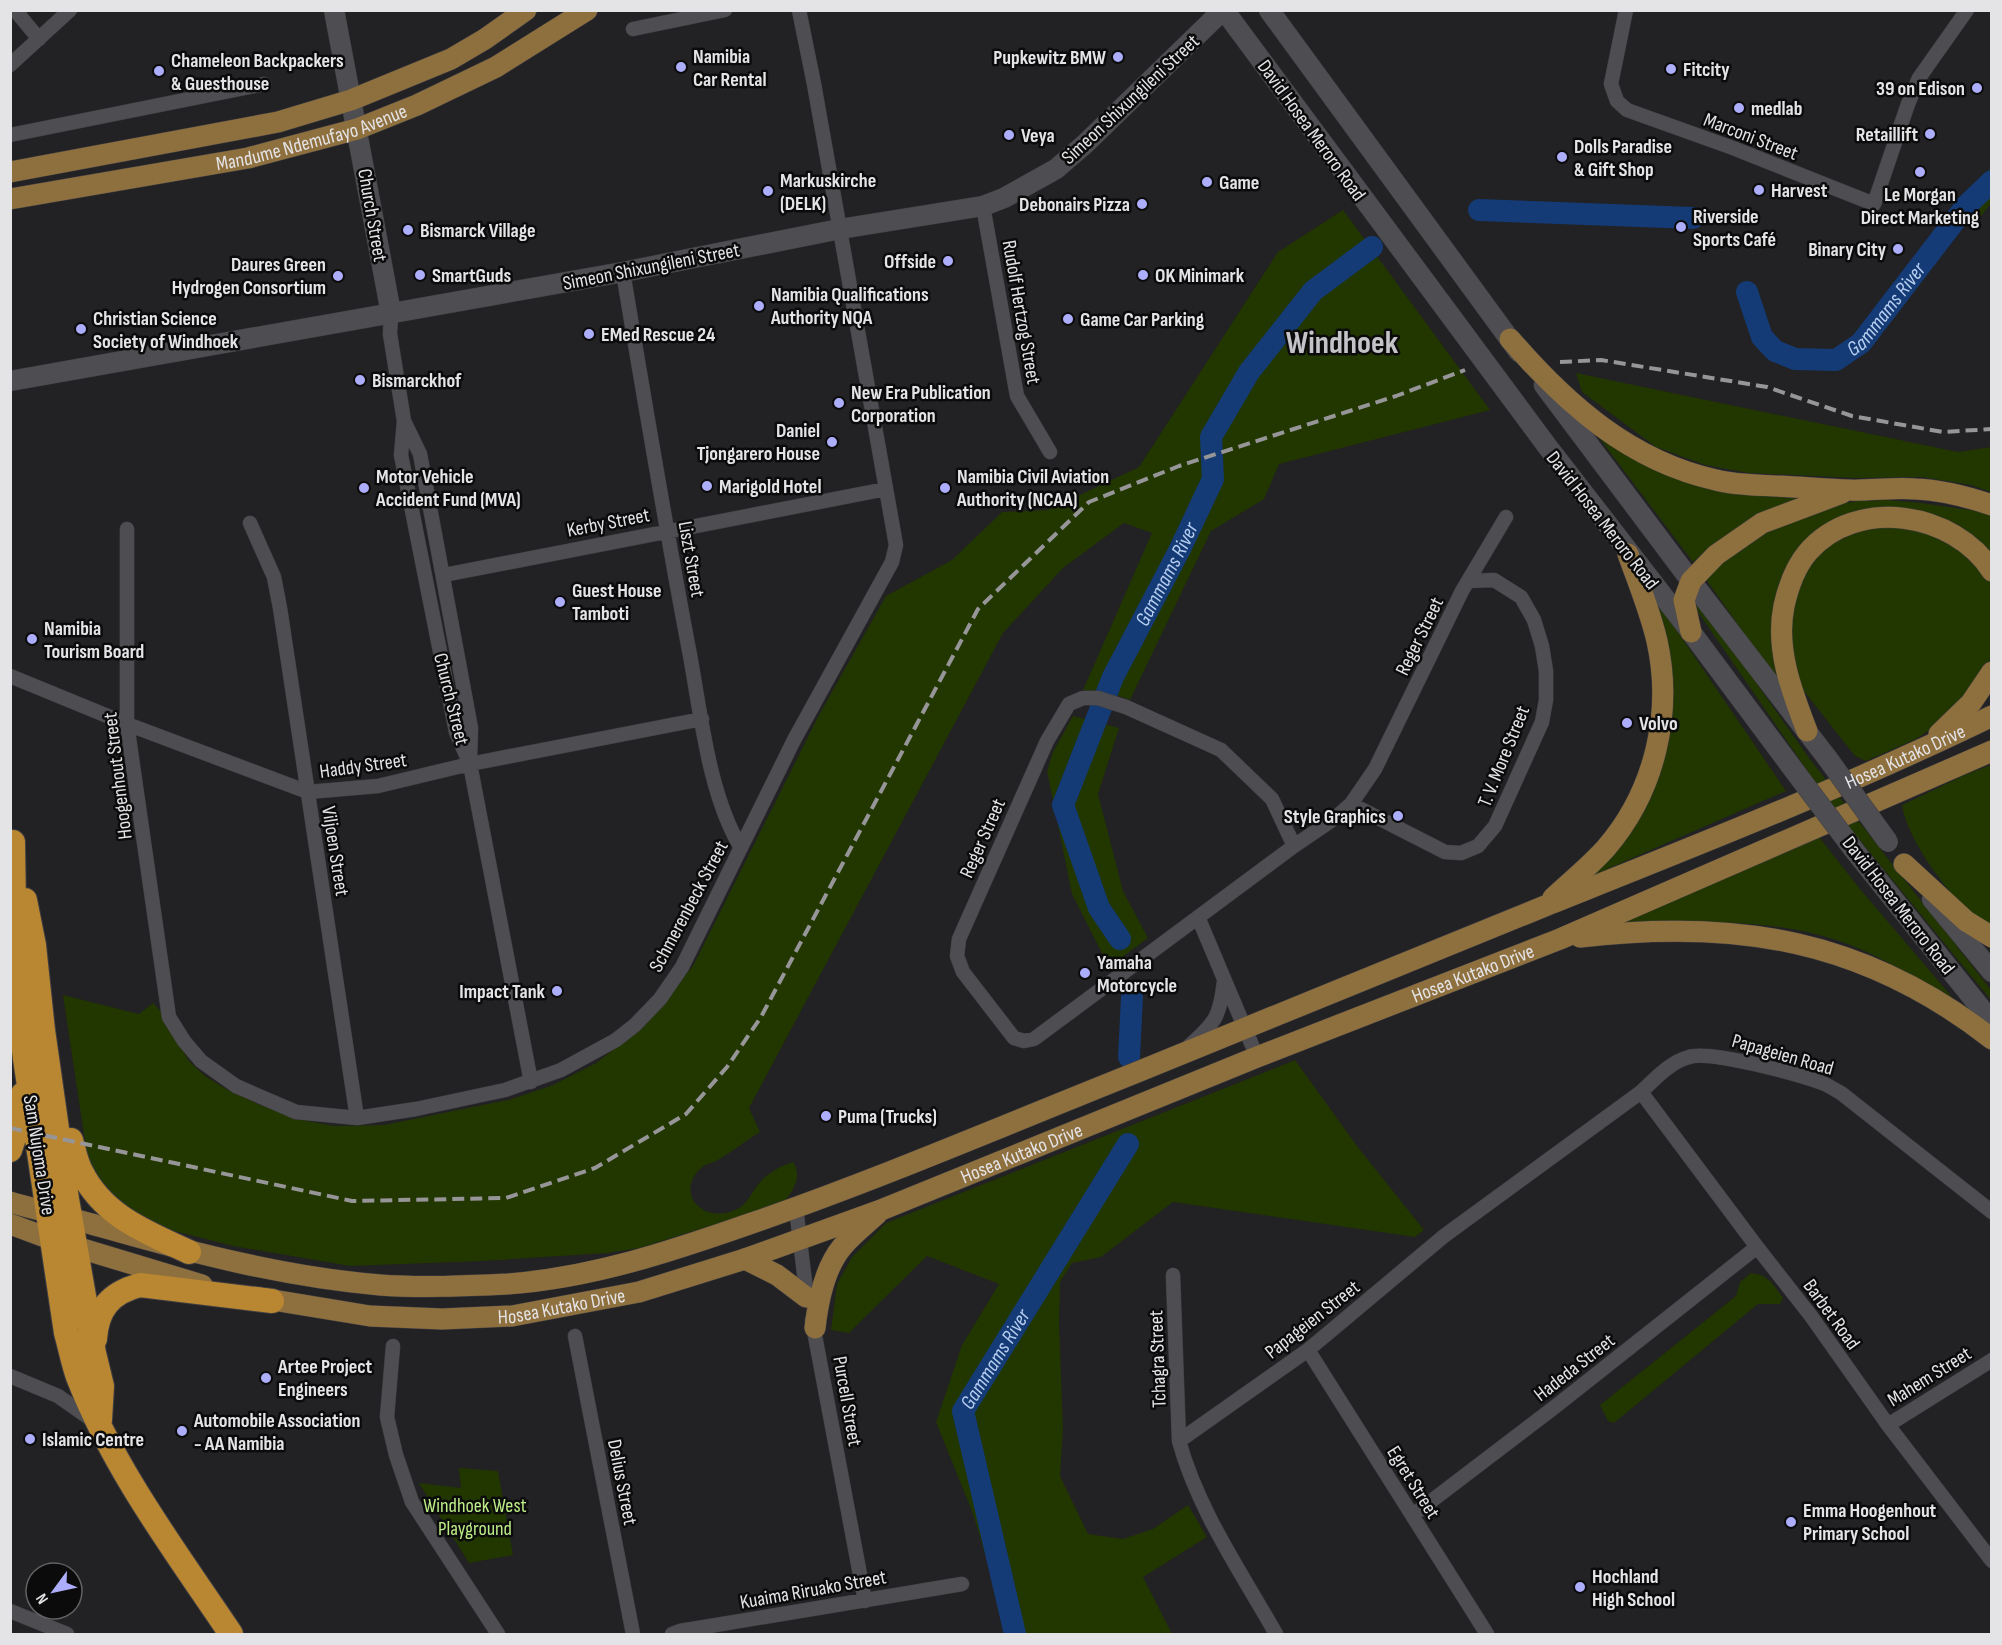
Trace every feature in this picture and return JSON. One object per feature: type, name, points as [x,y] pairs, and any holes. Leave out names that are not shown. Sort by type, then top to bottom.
[{"type":"highway","name":"Sam Nujoma Drive","points":[[12,835],[15,968],[36,1059],[60,1216],[77,1247],[94,1353],[102,1386],[99,1425]]},
{"type":"highway","points":[[10,1150],[36,1059]]},
{"type":"highway","points":[[36,1059],[80,1170],[93,1191],[122,1219],[189,1252]]},
{"type":"highway","name":"Sam Nujoma Drive","points":[[60,1216],[53,1240],[66,1333],[78,1375],[99,1425],[138,1493],[231,1635]]},
{"type":"highway","points":[[94,1353],[96,1323],[101,1311],[124,1289],[140,1285],[272,1301]]},
{"type":"main road","name":"Church Street","points":[[334,10],[391,313]]},
{"type":"main road","name":"Mandume Ndemufayo Avenue","points":[[10,172],[278,122],[351,100],[451,59],[485,39],[526,10]]},
{"type":"main road","name":"Mandume Ndemufayo Avenue","points":[[10,199],[248,158],[357,129],[417,105],[487,72],[587,10]]},
{"type":"main road","name":"Simeon Shixungileni Street","points":[[10,381],[623,272],[840,229],[983,206],[1004,198],[1056,169],[1224,10]]},
{"type":"main road","name":"David Hosea Meroro Road","points":[[1224,10],[1628,554],[1691,632],[1854,850],[1992,1022]]},
{"type":"main road","name":"David Hosea Meroro Road","points":[[1269,10],[1691,581],[1807,731],[1904,864],[1992,972]]},
{"type":"main road","points":[[1510,339],[1538,372],[1590,419],[1658,460],[1688,472],[1718,481],[1851,490],[1916,489],[1970,498],[1992,505]]},
{"type":"main road","points":[[1691,632],[1684,600],[1691,581],[1716,555],[1762,523],[1851,490]]},
{"type":"main road","points":[[1807,731],[1790,684],[1784,660],[1781,631],[1790,585],[1808,552],[1838,529],[1866,519],[1916,520],[1941,528],[1961,538],[1976,551],[1992,571]]},
{"type":"main road","points":[[1544,907],[1591,864],[1621,828],[1646,784],[1659,741],[1662,674],[1657,640],[1628,554]]},
{"type":"main road","points":[[1924,749],[1971,703],[1992,672]]},
{"type":"main road","name":"Hosea Kutako Drive","points":[[10,1202],[189,1252],[310,1277],[384,1285],[447,1286],[557,1278],[604,1269],[660,1255],[796,1208],[940,1153],[1544,907],[1924,749],[1992,716]]},
{"type":"main road","name":"Hosea Kutako Drive","points":[[10,1224],[53,1240],[193,1282],[272,1301],[370,1316],[442,1319],[512,1316],[639,1292],[745,1259],[881,1209],[1257,1057],[1560,939],[1992,751]]},
{"type":"main road","points":[[1904,864],[1966,921],[1992,937]]},
{"type":"main road","points":[[1560,939],[1640,931],[1700,930],[1794,943],[1861,962],[1939,1002],[1992,1039]]},
{"type":"main road","points":[[815,1328],[829,1269],[841,1248],[881,1209]]},
{"type":"main road","points":[[745,1259],[777,1275],[806,1297]]},
{"type":"street","points":[[15,10],[39,39]]},
{"type":"street","points":[[10,65],[70,10]]},
{"type":"street","points":[[633,29],[725,10]]},
{"type":"street","name":"Schmerenbeck Street","points":[[170,1017],[184,1041],[201,1061],[236,1086],[296,1112],[357,1118],[505,1090],[570,1066],[616,1040],[635,1025],[660,999],[682,967],[794,740],[892,562],[896,545],[799,10]]},
{"type":"street","name":"Marconi Street","points":[[1626,10],[1611,84],[1617,101],[1627,110],[1732,148],[1874,204],[1919,78],[1967,10]]},
{"type":"street","points":[[10,135],[264,84]]},
{"type":"street","name":"Rudolf Hertzog Street","points":[[983,206],[1017,396],[1050,452]]},
{"type":"street","name":"Liszt Street","points":[[623,272],[666,531],[718,798],[725,819],[741,848]]},
{"type":"street","name":"Church Street","points":[[391,313],[390,334],[404,421],[400,455],[456,732],[470,764]]},
{"type":"street","name":"Church Street","points":[[404,421],[420,454],[444,575],[471,728],[470,764],[531,1082]]},
{"type":"street","name":"Kerby Street","points":[[444,575],[886,489]]},
{"type":"street","name":"Reger Street","points":[[1294,846],[1272,799],[1221,750],[1126,706],[1083,698],[1069,704],[1047,741],[959,939],[957,956],[963,972],[1014,1038],[1029,1040],[1327,824],[1351,804],[1375,769],[1468,581],[1506,517]]},
{"type":"street","name":"Viljoen Street","points":[[250,523],[274,577],[291,675],[357,1118]]},
{"type":"street","name":"Hoogenhout Street","points":[[127,530],[127,724],[170,1017]]},
{"type":"street","name":"T. V. More Street","points":[[1351,804],[1445,852],[1461,853],[1478,846],[1495,826],[1542,722],[1546,700],[1546,671],[1542,646],[1534,620],[1521,597],[1494,580],[1468,581]]},
{"type":"street","name":"Haddy Street","points":[[10,676],[127,724],[308,792],[378,786],[470,764],[702,719]]},
{"type":"street","points":[[1198,917],[1257,1057]]},
{"type":"street","points":[[1179,1056],[1211,1026],[1216,1018],[1221,1005],[1224,978]]},
{"type":"street","name":"Papageien Road","points":[[1641,1092],[1666,1069],[1690,1056],[1718,1056],[1814,1079],[1841,1093],[1992,1212]]},
{"type":"street","name":"Barbet Road","points":[[1641,1092],[1811,1316],[1888,1425],[1992,1561]]},
{"type":"street","name":"Papageien Street","points":[[1179,1440],[1308,1350],[1444,1236],[1641,1092]]},
{"type":"street","name":"Purcell Street","points":[[796,1208],[806,1297],[815,1328],[865,1601]]},
{"type":"street","name":"Hadeda Street","points":[[1413,1515],[1556,1406],[1757,1247]]},
{"type":"street","name":"Tchagra Street","points":[[1173,1275],[1179,1440]]},
{"type":"street","name":"Delius Street","points":[[575,1336],[633,1635]]},
{"type":"street","points":[[393,1346],[387,1417],[396,1455],[412,1502],[498,1635]]},
{"type":"street","name":"Egret Street","points":[[1308,1350],[1487,1635]]},
{"type":"street","name":"Mahem Street","points":[[1888,1425],[1992,1360]]},
{"type":"street","points":[[10,1376],[58,1396],[99,1425]]},
{"type":"street","points":[[1179,1440],[1185,1462],[1210,1518],[1276,1635]]},
{"type":"street","name":"Kuaima Riruako Street","points":[[672,1635],[962,1584]]},
{"type":"street","points":[[10,1611],[67,1635]]},
{"type":"green space","points":[[1991,168],[1991,203],[1976,223],[1950,213]]},
{"type":"green space","points":[[1343,210],[1490,410],[1279,464],[1264,499],[1211,531],[1130,700],[1108,692],[1083,690],[1152,533],[1124,523],[1063,568],[1003,633],[749,1108],[760,1132],[723,1157],[703,1167],[693,1178],[691,1188],[696,1204],[713,1213],[724,1213],[740,1207],[765,1177],[776,1169],[793,1162],[797,1178],[793,1189],[783,1203],[639,1248],[608,1253],[350,1266],[233,1246],[147,1224],[117,1206],[89,1168],[63,995],[139,1014],[153,1003],[165,1016],[189,1061],[205,1076],[260,1105],[297,1119],[334,1126],[384,1125],[512,1099],[553,1085],[596,1063],[641,1029],[693,966],[819,715],[886,596],[952,560],[1002,512],[1048,510],[1139,467],[1278,252]]},
{"type":"green space","points":[[1576,373],[1958,452],[1991,447],[1991,492],[1971,485],[1922,477],[1856,478],[1749,473],[1705,465],[1656,447],[1582,392]]},
{"type":"green space","points":[[1597,435],[1650,467],[1679,480],[1735,490],[1814,495],[1711,547],[1693,562]]},
{"type":"green space","points":[[1887,500],[1991,513],[1991,560],[1915,513],[1801,550],[1782,687],[1703,575],[1759,533],[1826,506],[1858,501]]},
{"type":"green space","points":[[1868,526],[1916,528],[1953,544],[1989,580],[1992,587],[1991,656],[1982,675],[1941,722],[1916,739],[1866,761],[1855,756],[1800,686],[1788,641],[1800,577],[1827,542]]},
{"type":"green space","points":[[1690,594],[1728,643],[1809,758],[1991,990],[1991,1000],[1831,805],[1696,609]]},
{"type":"green space","points":[[1656,600],[1786,791],[1589,877],[1654,777]]},
{"type":"green space","points":[[1073,716],[1119,728],[1098,794],[1123,891],[1148,938],[1109,967],[1072,894],[1047,771],[1053,752]]},
{"type":"green space","points":[[1991,765],[1991,928],[1964,906],[1936,874],[1914,838],[1902,805]]},
{"type":"green space","points":[[1819,837],[1958,1004],[1898,968],[1866,952],[1807,932],[1753,924],[1726,923],[1616,926]]},
{"type":"green space","points":[[1295,1060],[1357,1146],[1424,1230],[1415,1237],[1173,1202],[1101,1257],[1072,1263],[1060,1282],[1059,1325],[1063,1428],[1060,1476],[1088,1534],[1123,1539],[1153,1529],[1188,1505],[1207,1537],[1143,1577],[1172,1634],[1005,1634],[995,1586],[972,1511],[936,1422],[962,1345],[999,1284],[927,1256],[849,1333],[831,1330],[837,1284],[852,1257],[886,1223]]},
{"type":"green space","points":[[1751,1273],[1770,1281],[1783,1298],[1780,1304],[1758,1304],[1614,1423],[1608,1421],[1600,1405],[1736,1296],[1740,1282]]},
{"type":"green space","name":"Windhoek West Playground","points":[[459,1468],[498,1471],[513,1555],[469,1563],[419,1483],[461,1488]]},
{"type":"waterway","name":"Gammams River","points":[[1747,292],[1762,337],[1775,351],[1795,359],[1836,360],[1861,343],[1966,206],[1992,181]]},
{"type":"waterway","name":"Gammams River","points":[[1479,210],[1693,218]]},
{"type":"waterway","name":"Gammams River","points":[[1120,939],[1099,908],[1063,805],[1113,677],[1180,549],[1213,479],[1211,437],[1249,372],[1313,291],[1372,247]]},
{"type":"waterway","name":"Gammams River","points":[[1129,1057],[1132,997]]},
{"type":"waterway","name":"Gammams River","points":[[1015,1634],[963,1411],[1128,1144]]},
{"type":"railway","points":[[1560,362],[1601,360],[1767,387],[1852,416],[1943,432],[1992,429]]},
{"type":"railway","points":[[10,1128],[352,1201],[506,1198],[595,1168],[686,1114],[727,1067],[761,1017],[978,609],[1089,502],[1179,466],[1396,396],[1465,370]]},
{"type":"place","name":"Pupkewitz BMW","points":[[1118,57]]},
{"type":"place","name":"Namibia Car Rental","points":[[681,67]]},
{"type":"place","name":"Fitcity","points":[[1671,69]]},
{"type":"place","name":"Chameleon Backpackers & Guesthouse","points":[[159,71]]},
{"type":"place","name":"39 on Edison","points":[[1977,88]]},
{"type":"place","name":"medlab","points":[[1739,108]]},
{"type":"place","name":"Retaillift","points":[[1930,134]]},
{"type":"place","name":"Veya","points":[[1009,135]]},
{"type":"place","name":"Dolls Paradise & Gift Shop","points":[[1562,157]]},
{"type":"place","name":"Le Morgan Direct Marketing","points":[[1920,172]]},
{"type":"place","name":"Game","points":[[1207,182]]},
{"type":"place","name":"Harvest","points":[[1759,190]]},
{"type":"place","name":"Markuskirche (DELK)","points":[[768,191]]},
{"type":"place","name":"Debonairs Pizza","points":[[1142,204]]},
{"type":"place","name":"Riverside Sports Café","points":[[1681,227]]},
{"type":"place","name":"Bismarck Village","points":[[408,230]]},
{"type":"place","name":"Binary City","points":[[1898,249]]},
{"type":"place","name":"Offside","points":[[948,261]]},
{"type":"place","name":"SmartGuds","points":[[420,275]]},
{"type":"place","name":"OK Minimark","points":[[1143,275]]},
{"type":"place","name":"Daures Green Hydrogen Consortium","points":[[338,276]]},
{"type":"place","name":"Namibia Qualifications Authority NQA","points":[[759,306]]},
{"type":"place","name":"Game Car Parking","points":[[1068,319]]},
{"type":"place","name":"Christian Science Society of Windhoek","points":[[81,329]]},
{"type":"place","name":"EMed Rescue 24","points":[[589,334]]},
{"type":"place","name":"Bismarckhof","points":[[360,380]]},
{"type":"place","name":"New Era Publication Corporation","points":[[839,403]]},
{"type":"place","name":"Daniel Tjongarero House","points":[[832,442]]},
{"type":"place","name":"Marigold Hotel","points":[[707,486]]},
{"type":"place","name":"Motor Vehicle Accident Fund (MVA)","points":[[364,488]]},
{"type":"place","name":"Namibia Civil Aviation Authority (NCAA)","points":[[945,488]]},
{"type":"place","name":"Guest House Tamboti","points":[[560,602]]},
{"type":"place","name":"Namibia Tourism Board","points":[[32,639]]},
{"type":"place","name":"Volvo","points":[[1627,723]]},
{"type":"place","name":"Style Graphics","points":[[1398,816]]},
{"type":"place","name":"Yamaha Motorcycle","points":[[1085,973]]},
{"type":"place","name":"Impact Tank","points":[[557,991]]},
{"type":"place","name":"Puma (Trucks)","points":[[826,1116]]},
{"type":"place","name":"Artee Project Engineers","points":[[266,1378]]},
{"type":"place","name":"Automobile Association - AA Namibia","points":[[182,1431]]},
{"type":"place","name":"Islamic Centre","points":[[30,1439]]},
{"type":"place","name":"Emma Hoogenhout Primary School","points":[[1791,1522]]},
{"type":"place","name":"Hochland High School","points":[[1580,1587]]},
{"type":"district","name":"Windhoek","points":[[1342,342]]}]
